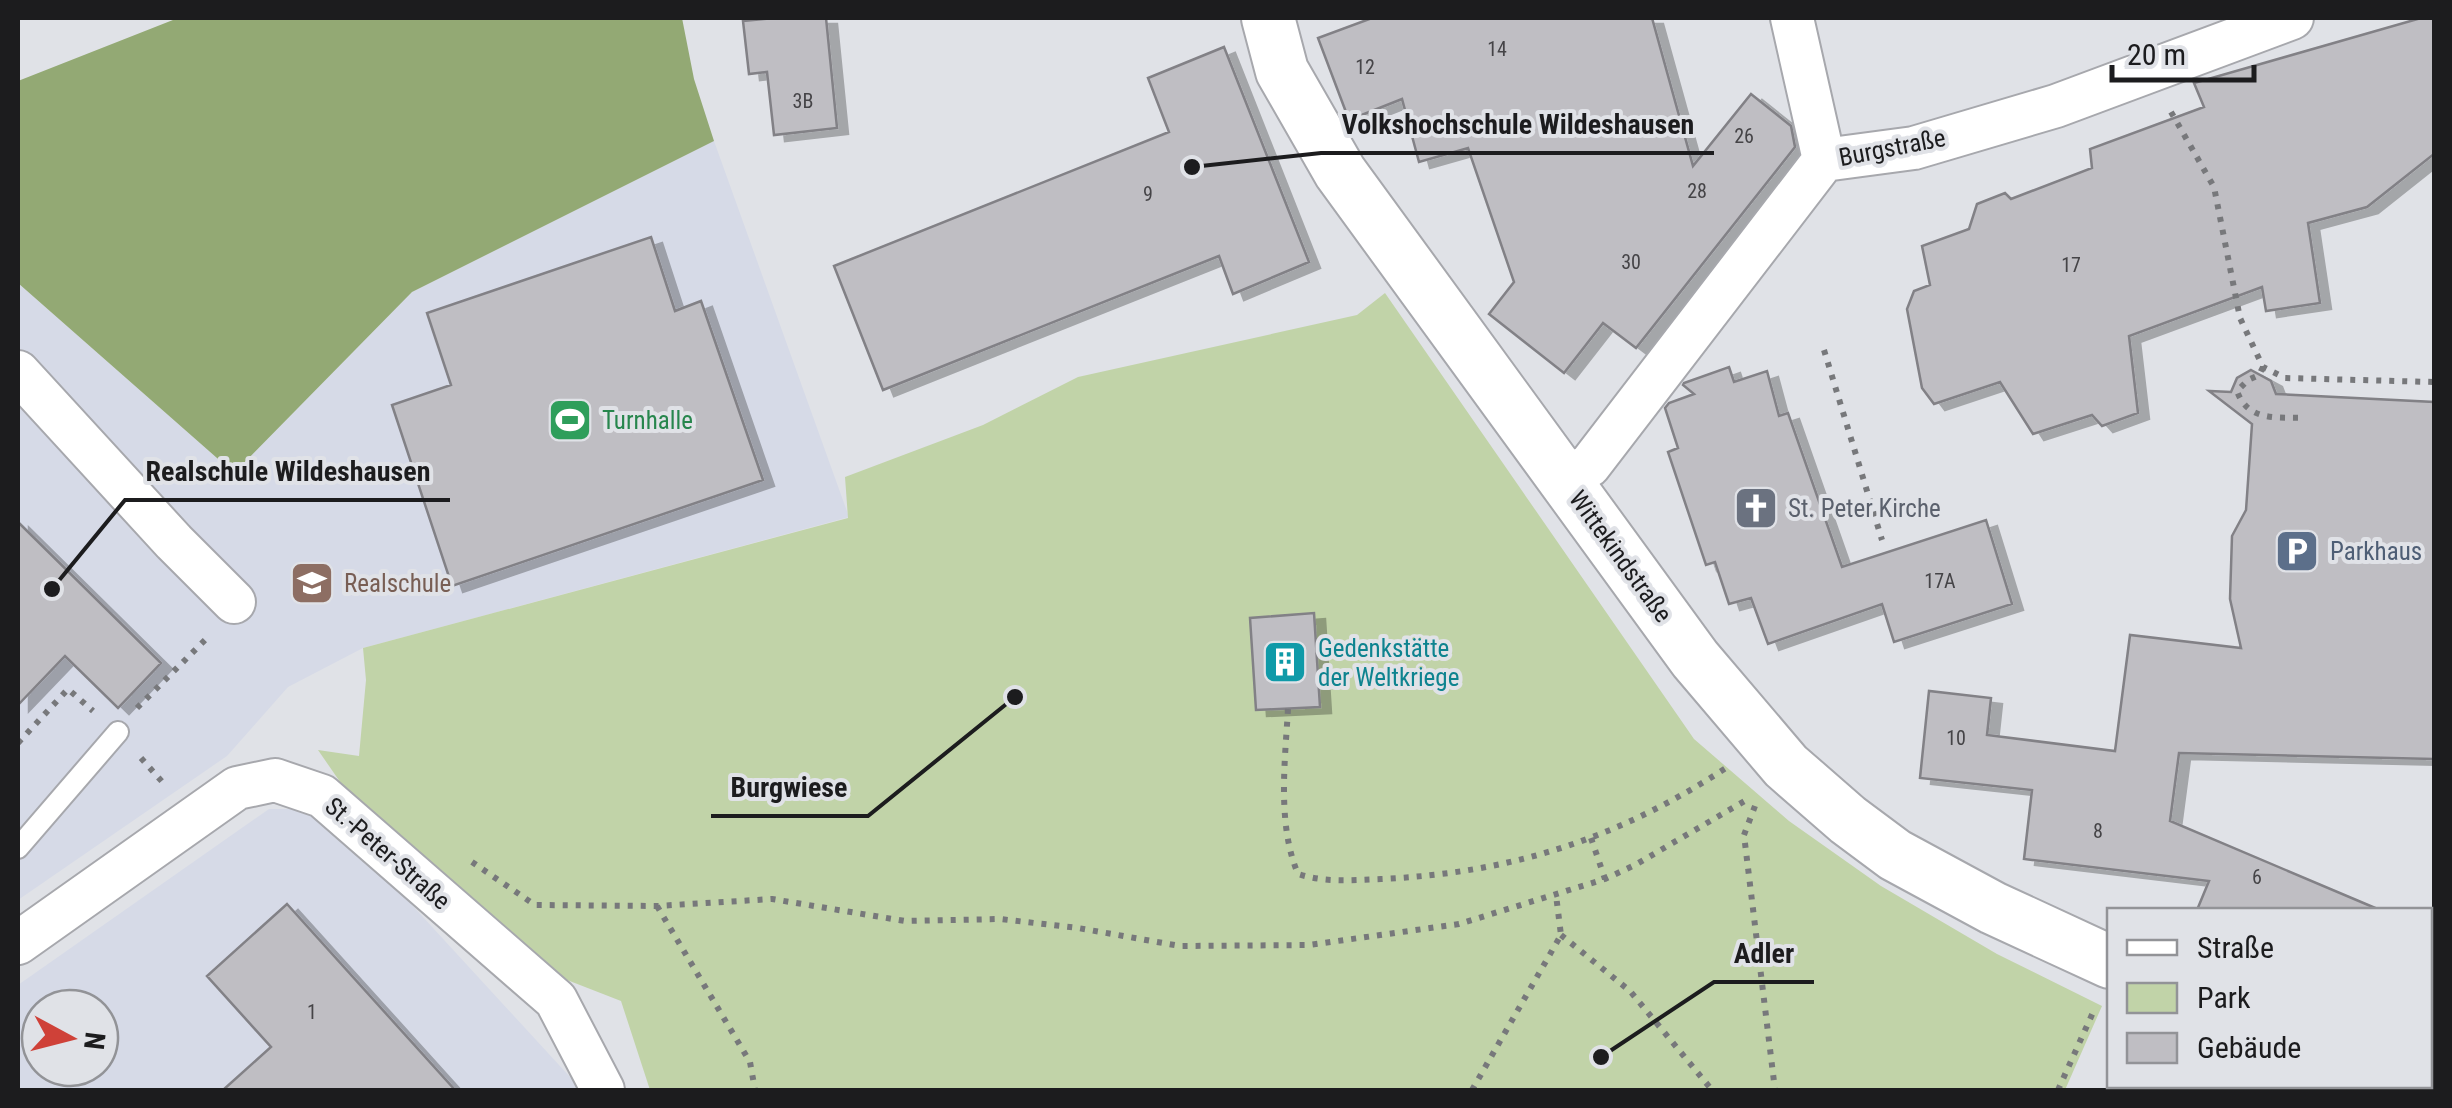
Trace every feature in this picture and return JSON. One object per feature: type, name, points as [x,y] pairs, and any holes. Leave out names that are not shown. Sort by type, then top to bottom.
[{"type":"street","name":"Wittekindstraße","points":[[1268,18],[1282,71],[1340,172],[1695,659],[1786,766],[1895,855],[1994,908],[2106,976]]},
{"type":"street","points":[[1792,18],[1824,160]]},
{"type":"street","name":"Burgstraße","points":[[1564,477],[1589,466],[1824,160],[1914,148],[2056,106],[2292,18]]},
{"type":"street","points":[[18,372],[234,602]]},
{"type":"street","name":"St.-Peter-Straße","points":[[18,943],[237,788],[275,780],[322,796],[556,1000],[603,1090]]},
{"type":"lane","points":[[18,848],[118,732]]},
{"type":"path","points":[[2148,72],[2214,186],[2240,318],[2263,366],[2286,378],[2434,382]]},
{"type":"path","points":[[1824,350],[1882,540]]},
{"type":"path","points":[[2263,366],[2260,375],[2237,391],[2242,405],[2255,416],[2306,418]]},
{"type":"path","points":[[118,732],[129,716],[220,626],[234,602]]},
{"type":"path","points":[[18,743],[68,689],[118,732],[194,817]]},
{"type":"path","points":[[1288,708],[1284,776],[1290,854],[1298,874],[1320,881],[1440,876],[1530,860],[1592,838],[1733,764]]},
{"type":"path","points":[[457,852],[535,905],[657,906],[772,899],[905,920],[1000,919],[1039,923],[1180,946],[1290,946],[1459,924],[1605,879],[1636,865],[1760,791],[1744,835],[1775,1090]]},
{"type":"path","points":[[1592,838],[1605,879]]},
{"type":"path","points":[[1472,1090],[1561,935],[1556,895]]},
{"type":"path","points":[[657,906],[750,1062],[755,1090]]},
{"type":"path","points":[[1561,935],[1630,991],[1712,1090]]},
{"type":"path","points":[[2058,1090],[2106,976]]},
{"type":"shaded area","name":"Realschule","points":[[714,141],[849,517],[363,648],[288,687],[227,756],[18,900],[18,283],[234,473],[412,292]]},
{"type":"shaded area","points":[[269,809],[312,809],[377,867],[582,1090],[18,1090],[18,985]]},
{"type":"green space","points":[[178,18],[682,18],[694,79],[714,141],[412,292],[234,473],[18,283],[18,81]]},
{"type":"green space","points":[[1385,293],[1694,739],[1789,821],[1881,886],[1997,954],[2102,1006],[2065,1090],[650,1090],[621,1001],[544,971],[365,818],[318,750],[359,756],[366,680],[363,648],[848,518],[845,477],[983,425],[1078,377],[1357,315]]},
{"type":"building","points":[[826,18],[837,128],[774,135],[767,72],[749,74],[743,21]]},
{"type":"building","points":[[1372,18],[1652,18],[1693,166],[1751,94],[1791,126],[1795,147],[1636,348],[1603,323],[1564,373],[1489,314],[1514,282],[1468,148],[1419,162],[1402,99],[1349,120],[1318,38]]},
{"type":"building","points":[[2421,18],[2434,18],[2434,154],[2367,207],[2308,223],[2320,303],[2266,311],[2262,287],[2129,336],[2138,413],[2102,426],[2092,415],[2033,434],[2000,382],[1934,404],[1922,388],[1907,309],[1914,291],[1930,285],[1922,246],[1969,229],[1977,204],[2005,193],[2011,199],[2092,168],[2090,149],[2204,107],[2194,83]]},
{"type":"building","points":[[1224,47],[1309,262],[1233,294],[1219,256],[883,390],[834,266],[1169,132],[1148,78]]},
{"type":"building","name":"Turnhalle","points":[[651,237],[675,311],[701,301],[763,480],[452,586],[392,405],[451,385],[427,313]]},
{"type":"building","points":[[1729,367],[1734,382],[1767,371],[1779,416],[1788,413],[1842,567],[1986,520],[2012,604],[1894,642],[1882,604],[1768,644],[1751,598],[1729,604],[1715,562],[1706,565],[1668,452],[1678,448],[1665,408],[1694,394],[1684,383]]},
{"type":"building","points":[[2251,370],[2271,381],[2276,394],[2434,402],[2434,759],[2179,753],[2170,821],[2375,908],[2198,908],[2209,881],[2024,859],[2032,790],[1920,778],[1929,691],[1991,698],[1987,735],[2115,751],[2130,635],[2241,648],[2230,599],[2232,536],[2246,510],[2252,424],[2209,391],[2231,392],[2237,378]]},
{"type":"building","points":[[18,522],[161,663],[118,708],[65,656],[18,705]]},
{"type":"building","name":"Gedenkstätte der Weltkriege","points":[[1314,613],[1320,707],[1256,710],[1250,618]]},
{"type":"building","points":[[287,904],[455,1090],[223,1090],[271,1047],[207,976]]},
{"type":"place","name":"Volkshochschule Wildeshausen","points":[[1192,167]]},
{"type":"place","name":"Turnhalle","points":[[570,420]]},
{"type":"place","name":"St. Peter Kirche","points":[[1756,508]]},
{"type":"place","name":"Parkhaus","points":[[2297,551]]},
{"type":"place","name":"Realschule","points":[[312,583]]},
{"type":"place","name":"Realschule Wildeshausen","points":[[52,589]]},
{"type":"place","name":"Gedenkstätte der Weltkriege","points":[[1285,662]]},
{"type":"place","name":"Burgwiese","points":[[1015,697]]},
{"type":"place","name":"Adler","points":[[1601,1057]]}]
